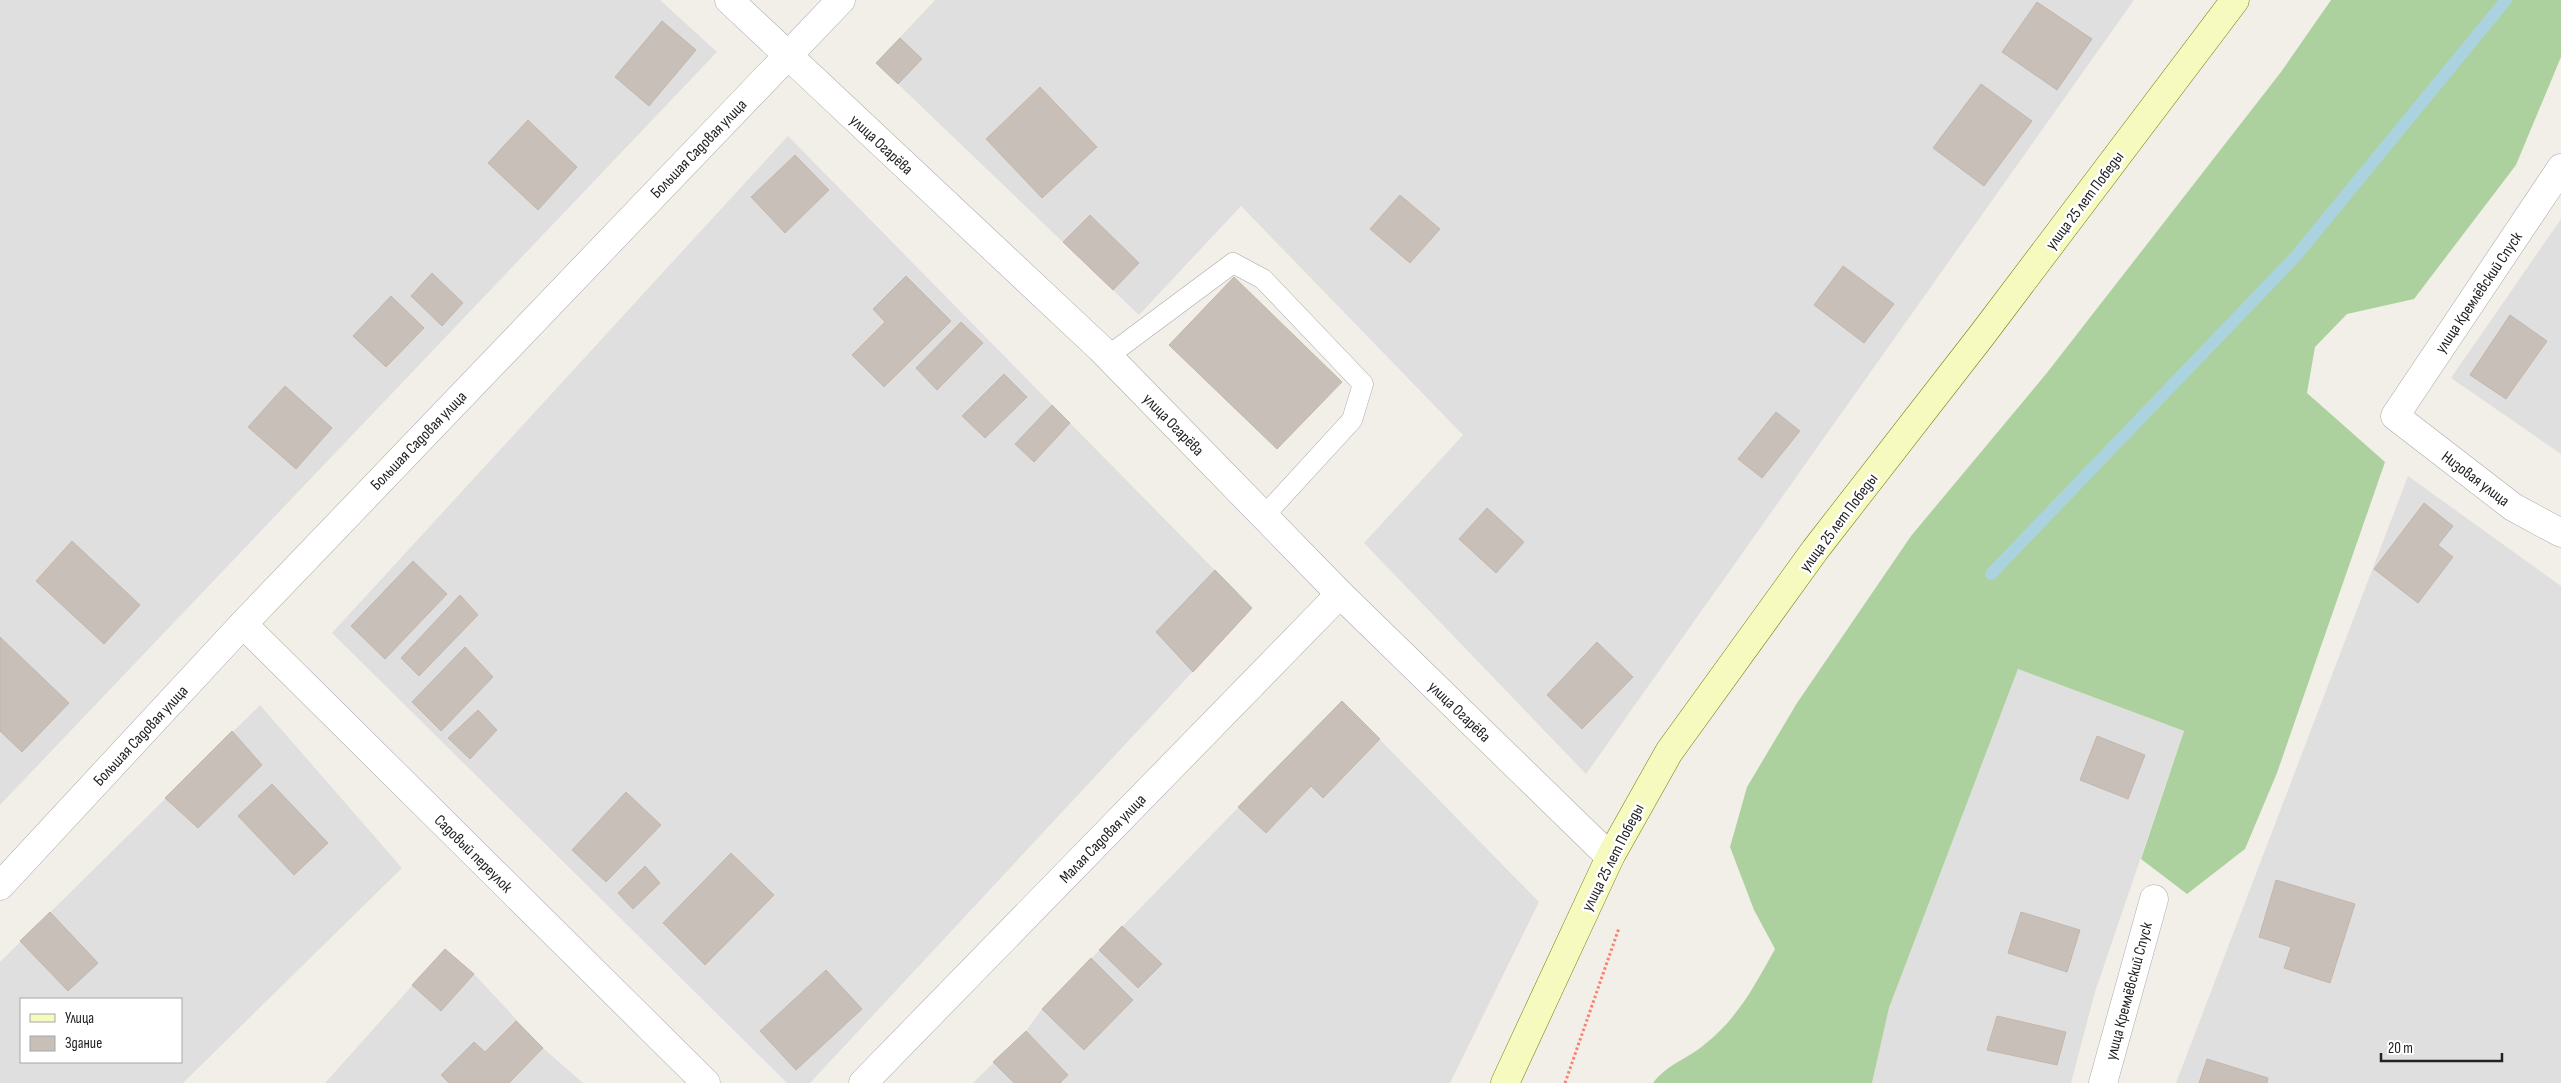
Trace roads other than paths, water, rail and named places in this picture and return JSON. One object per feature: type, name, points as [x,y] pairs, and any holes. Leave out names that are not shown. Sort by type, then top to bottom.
[{"type":"main road","name":"улица 25 лет Победы","points":[[1505,1083],[1610,857],[1669,752],[1809,558],[2006,304],[2235,0]]},
{"type":"street","name":"улица Огарёва","points":[[729,0],[1108,356],[1340,594],[1610,857]]},
{"type":"street","name":"Большая Садовая улица","points":[[0,886],[243,624],[841,0]]},
{"type":"street","name":"улица Кремлёвский Спуск","points":[[2395,416],[2561,168]]},
{"type":"street","name":"Низовая улица","points":[[2395,416],[2513,507],[2561,533]]},
{"type":"street","name":"Малая Садовая улица","points":[[863,1083],[1340,594]]},
{"type":"street","name":"Садовый переулок","points":[[243,624],[706,1083]]},
{"type":"street","name":"улица Кремлёвский Спуск","points":[[2103,1083],[2154,898]]},
{"type":"lane","points":[[1108,356],[1233,263],[1263,279],[1363,384],[1352,420],[1264,516]]},
{"type":"waterway","points":[[1991,574],[2296,256],[2506,0]]}]
